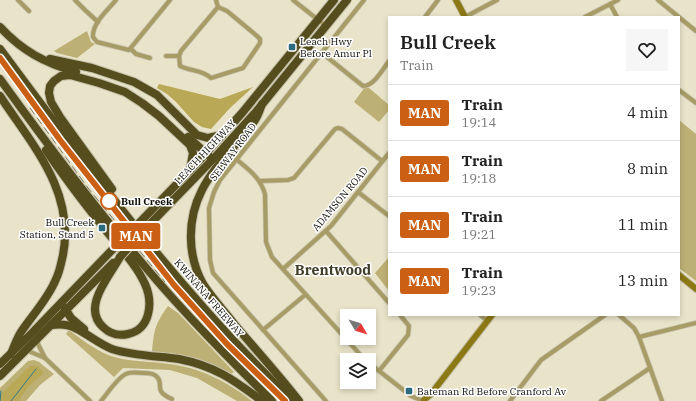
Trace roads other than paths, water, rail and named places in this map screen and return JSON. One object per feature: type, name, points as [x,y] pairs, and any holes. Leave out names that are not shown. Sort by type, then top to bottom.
[{"type":"highway","name":"LEACH HIGHWAY","points":[[0,364],[120,257],[146,222],[190,170],[257,96],[334,0]]},
{"type":"highway","name":"LEACH HIGHWAY","points":[[0,376],[51,324],[64,306],[113,249],[146,222],[212,160],[262,104],[347,0]]},
{"type":"highway","points":[[0,27],[34,56],[72,73],[125,92],[152,109],[190,145],[193,153],[190,170]]},
{"type":"highway","points":[[17,43],[35,53],[54,60],[92,68],[134,82],[157,95],[197,135],[210,138],[223,135]]},
{"type":"highway","name":"KWINANA FREEWAY","points":[[0,49],[147,242],[184,287],[232,340],[293,401]]},
{"type":"highway","points":[[72,73],[61,76],[52,83],[49,93],[51,102],[60,118],[111,188],[147,242]]},
{"type":"highway","points":[[84,77],[116,85],[145,100],[165,116],[212,160]]},
{"type":"highway","points":[[0,79],[73,178],[137,257],[200,328],[272,401]]},
{"type":"highway","points":[[0,83],[74,190],[128,259],[146,285],[150,304],[147,319],[138,330],[125,335],[118,335],[106,330],[97,319],[95,310],[95,302],[101,287],[113,271],[120,257]]},
{"type":"highway","points":[[0,96],[46,164],[59,192],[65,230],[60,269],[56,279],[45,299],[20,333],[11,354]]},
{"type":"highway","points":[[262,104],[256,119],[215,170],[202,191],[193,215],[191,242],[198,271],[213,298],[299,401]]},
{"type":"highway","points":[[64,306],[71,318],[96,341]]},
{"type":"highway","points":[[51,324],[75,328],[96,341],[124,353],[178,359],[201,364],[229,377],[262,401]]},
{"type":"main road","points":[[453,0],[461,16]]},
{"type":"main road","points":[[456,0],[464,16]]},
{"type":"main road","points":[[680,273],[696,286]]},
{"type":"main road","points":[[680,276],[696,289]]},
{"type":"main road","points":[[422,401],[431,394],[490,318]]},
{"type":"street","points":[[18,0],[29,11]]},
{"type":"street","points":[[76,0],[98,22]]},
{"type":"street","points":[[116,0],[98,22],[93,33],[93,37],[97,42],[126,50],[131,48],[170,0]]},
{"type":"street","points":[[216,0],[218,7]]},
{"type":"street","points":[[293,0],[326,27]]},
{"type":"street","name":"SELWAY ROAD","points":[[326,401],[213,273],[210,260],[209,208],[220,180],[364,0]]},
{"type":"street","points":[[425,16],[438,0]]},
{"type":"street","points":[[467,16],[497,0]]},
{"type":"street","points":[[587,16],[618,0]]},
{"type":"street","points":[[658,0],[678,16]]},
{"type":"street","points":[[610,4],[616,16]]},
{"type":"street","points":[[218,7],[227,11],[260,39],[260,43],[243,68],[211,78],[207,74],[185,69],[180,66],[178,56],[218,7]]},
{"type":"street","points":[[680,17],[696,30]]},
{"type":"street","points":[[131,48],[136,54],[150,58]]},
{"type":"street","points":[[322,53],[363,86],[368,86],[388,62]]},
{"type":"street","points":[[166,56],[178,56]]},
{"type":"street","points":[[680,91],[696,103]]},
{"type":"street","points":[[260,181],[288,180],[294,178],[336,128],[342,129],[382,161]]},
{"type":"street","name":"ADAMSON ROAD","points":[[283,269],[326,231],[388,154]]},
{"type":"street","points":[[236,159],[254,173],[260,181],[265,194],[266,242],[272,257],[359,353]]},
{"type":"street","points":[[358,192],[388,215]]},
{"type":"street","points":[[326,231],[388,301]]},
{"type":"street","points":[[264,330],[305,294]]},
{"type":"street","points":[[379,371],[408,335],[409,326],[401,316]]},
{"type":"street","points":[[510,401],[541,360],[604,316]]},
{"type":"street","points":[[620,316],[634,328],[639,337],[662,401]]},
{"type":"street","points":[[639,337],[696,323]]},
{"type":"street","points":[[38,338],[38,344],[45,358],[90,401]]},
{"type":"street","points":[[26,350],[45,358]]},
{"type":"street","points":[[601,401],[650,368]]},
{"type":"street","points":[[376,369],[411,396],[422,401]]},
{"type":"street","points":[[100,401],[123,376],[131,372],[151,373],[156,375],[159,380],[160,391],[163,395],[172,400]]},
{"type":"waterway","points":[[11,401],[36,369]]},
{"type":"waterway","points":[[0,401],[1,391]]},
{"type":"railway","points":[[0,58],[60,140],[174,285],[227,344],[285,401]]},
{"type":"railway","points":[[30,108],[88,188],[165,282]]},
{"type":"train","name":"MAN","points":[[0,58],[60,140],[174,285],[227,344],[285,401]]},
{"type":"place","name":"Leach Hwy Before Amur Pl","points":[[292,47]]},
{"type":"place","name":"Bull Creek","points":[[109,201]]},
{"type":"place","name":"Bull Creek Station, Stand 5","points":[[102,228]]},
{"type":"place","name":"Bateman Rd Before Cranford Av","points":[[409,391]]},
{"type":"district","name":"Brentwood","points":[[333,270]]}]
